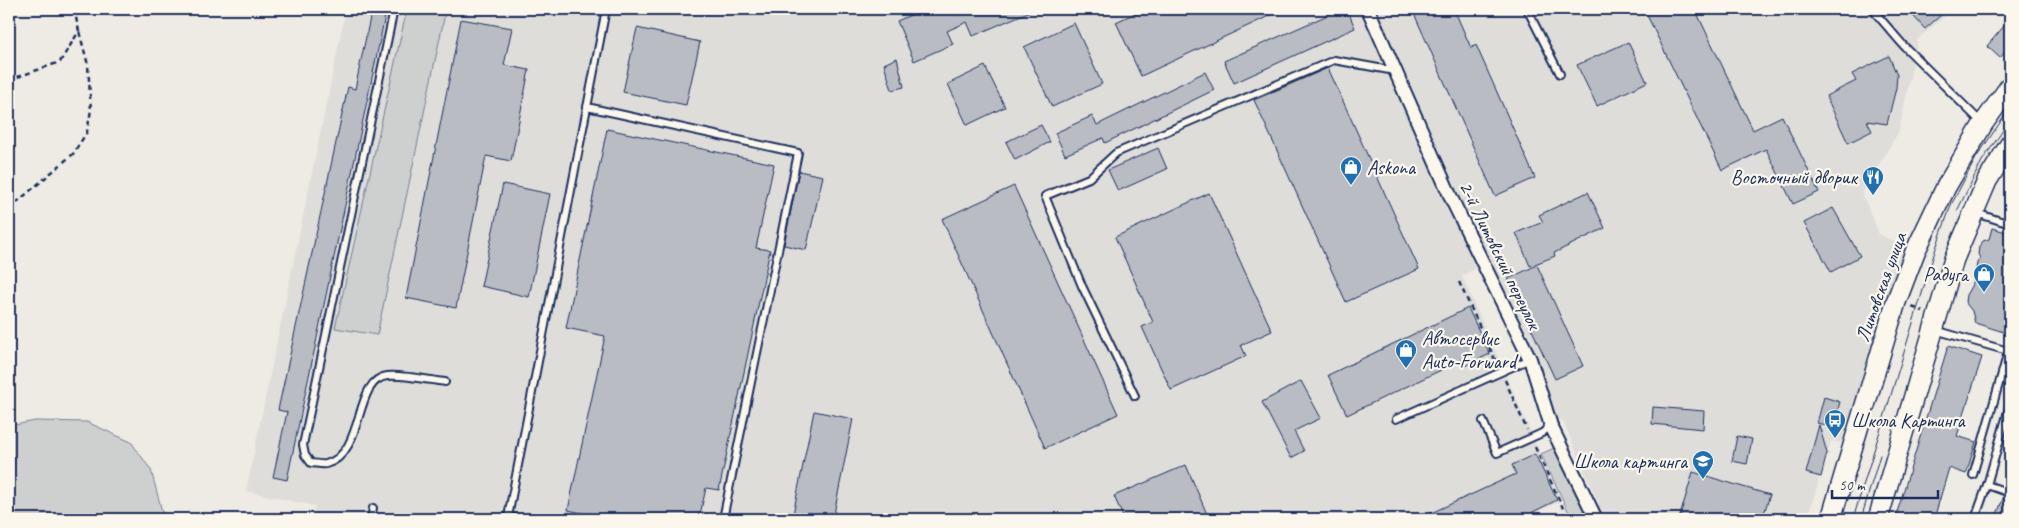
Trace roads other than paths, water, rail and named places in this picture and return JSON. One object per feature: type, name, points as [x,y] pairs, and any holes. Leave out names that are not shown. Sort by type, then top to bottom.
[{"type":"main road","name":"Литовская улица","points":[[1830,519],[1896,302],[1915,252],[1946,187],[1983,124],[2010,86]]},
{"type":"main road","points":[[1878,519],[1954,259],[1986,182],[2010,144]]},
{"type":"street","name":"2-й Литовский переулок","points":[[1368,9],[1453,202],[1530,359],[1551,426],[1596,519]]},
{"type":"lane","points":[[394,9],[303,445],[305,455],[311,462],[326,464],[342,454],[353,437],[366,396],[373,382],[386,376],[445,382]]},
{"type":"lane","points":[[522,519],[508,517],[606,9]]},
{"type":"lane","points":[[1527,9],[1560,74]]},
{"type":"lane","points":[[1872,9],[1904,46],[1983,124]]},
{"type":"lane","points":[[1135,396],[1082,286],[1045,196],[1089,178],[1116,153],[1334,60],[1395,70]]},
{"type":"lane","points":[[587,108],[798,153],[723,519]]},
{"type":"lane","points":[[1974,212],[2010,224]]},
{"type":"lane","points":[[1935,323],[2009,348],[1973,475]]},
{"type":"lane","points":[[1396,420],[1530,359]]},
{"type":"lane","points":[[1975,519],[1987,485],[2010,404]]},
{"type":"lane","points":[[1483,421],[1497,452],[1530,438],[1551,426]]},
{"type":"lane","points":[[1987,485],[2010,493]]},
{"type":"lane","points":[[371,519],[373,508]]},
{"type":"tram line","points":[[1853,519],[1935,251],[1951,205],[1976,158],[2010,108]]},
{"type":"tram line","points":[[1957,211],[1982,161],[2010,120]]},
{"type":"tram line","points":[[1861,519],[1880,455]]},
{"type":"place","name":"Askona","points":[[1351,186]]},
{"type":"place","name":"Восточный дворик","points":[[1873,196]]},
{"type":"place","name":"Радуга","points":[[1984,293]]},
{"type":"place","name":"Автосервис Auto-Forward","points":[[1406,369]]},
{"type":"place","name":"Школа Картинга","points":[[1835,439]]},
{"type":"place","name":"Школа картинга","points":[[1703,480]]}]
